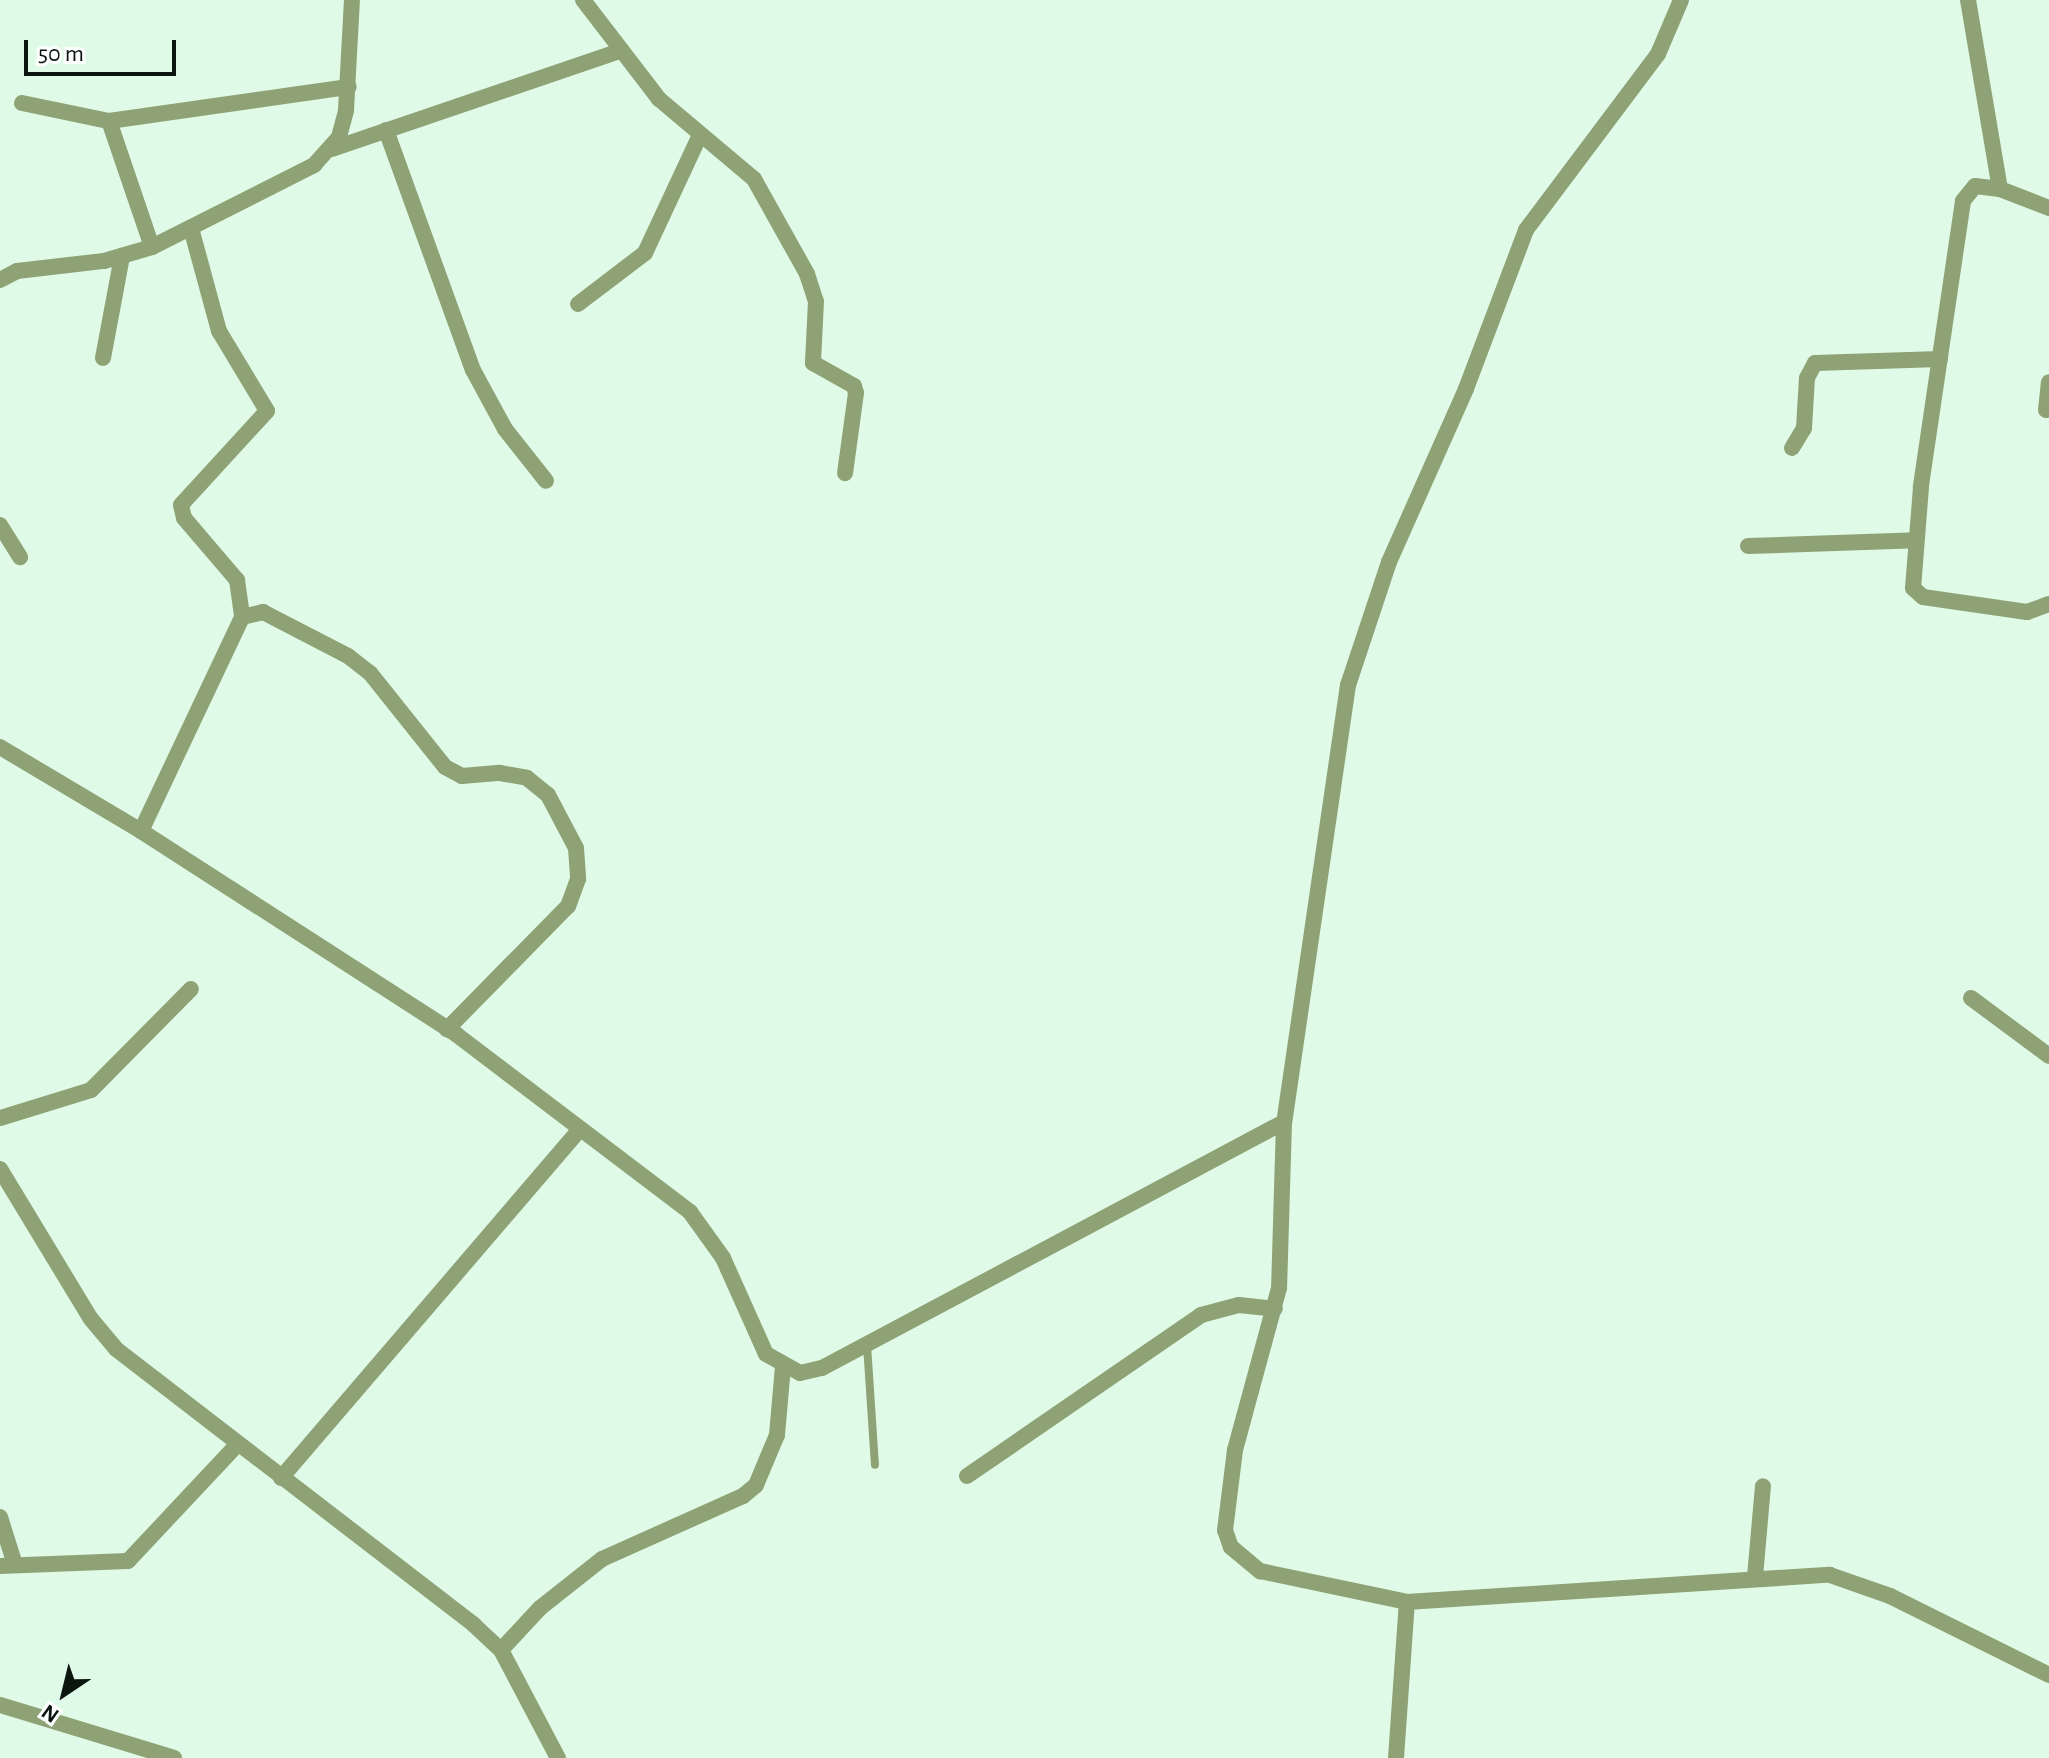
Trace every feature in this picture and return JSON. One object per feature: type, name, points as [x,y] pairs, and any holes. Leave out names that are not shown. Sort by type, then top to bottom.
[{"type":"street","points":[[332,149],[349,87],[352,0]]},
{"type":"street","points":[[583,0],[659,99],[754,179],[813,286],[813,363],[856,393],[845,473]]},
{"type":"street","points":[[1681,0],[1658,54],[1526,230],[1366,626],[1336,744],[1284,1122],[1275,1309],[1235,1450],[1225,1530],[1231,1547],[1260,1571],[1407,1602],[1443,1604],[1755,1577],[1830,1575],[1860,1583],[2049,1675]]},
{"type":"street","points":[[1968,0],[2000,189]]},
{"type":"street","points":[[0,280],[17,271],[122,256],[152,247],[314,165],[332,149],[620,51]]},
{"type":"street","points":[[22,103],[109,121],[349,87]]},
{"type":"street","points":[[109,121],[152,247]]},
{"type":"street","points":[[386,130],[473,370],[505,429],[546,481]]},
{"type":"street","points":[[578,304],[645,253],[700,135]]},
{"type":"street","points":[[2049,208],[2000,189],[1975,186],[1965,194],[1916,540],[1913,588],[1923,597],[2027,612],[2049,604]]},
{"type":"street","points":[[141,831],[242,617],[241,587],[184,518],[181,505],[267,411],[219,331],[191,228]]},
{"type":"street","points":[[103,358],[122,256]]},
{"type":"street","points":[[1792,448],[1804,428],[1807,378],[1815,363],[1940,359]]},
{"type":"street","points":[[2046,410],[2049,382]]},
{"type":"street","points":[[0,525],[20,557]]},
{"type":"street","points":[[1748,546],[1916,540]]},
{"type":"street","points":[[242,617],[263,612],[348,656],[370,673],[445,767],[462,776],[500,773],[527,778],[548,795],[567,823],[576,848],[576,894],[447,1029]]},
{"type":"street","points":[[0,747],[141,831],[447,1029],[690,1212],[710,1235],[752,1330],[766,1354],[783,1367],[800,1373],[822,1368],[1284,1122]]},
{"type":"street","points":[[0,1118],[91,1090],[191,989]]},
{"type":"street","points":[[1971,998],[2049,1056]]},
{"type":"street","points":[[281,1478],[580,1129]]},
{"type":"street","points":[[0,1169],[91,1319],[116,1349],[501,1650],[558,1758]]},
{"type":"street","points":[[967,1476],[1201,1315],[1239,1305],[1275,1309]]},
{"type":"street","points":[[501,1650],[540,1608],[602,1559],[743,1496],[756,1485],[777,1435],[783,1367]]},
{"type":"street","points":[[0,1517],[8,1566],[128,1561],[237,1445]]},
{"type":"street","points":[[1755,1577],[1763,1486]]},
{"type":"street","points":[[1396,1758],[1407,1602]]},
{"type":"street","points":[[0,1705],[174,1758]]},
{"type":"lane","points":[[867,1344],[875,1465]]}]
